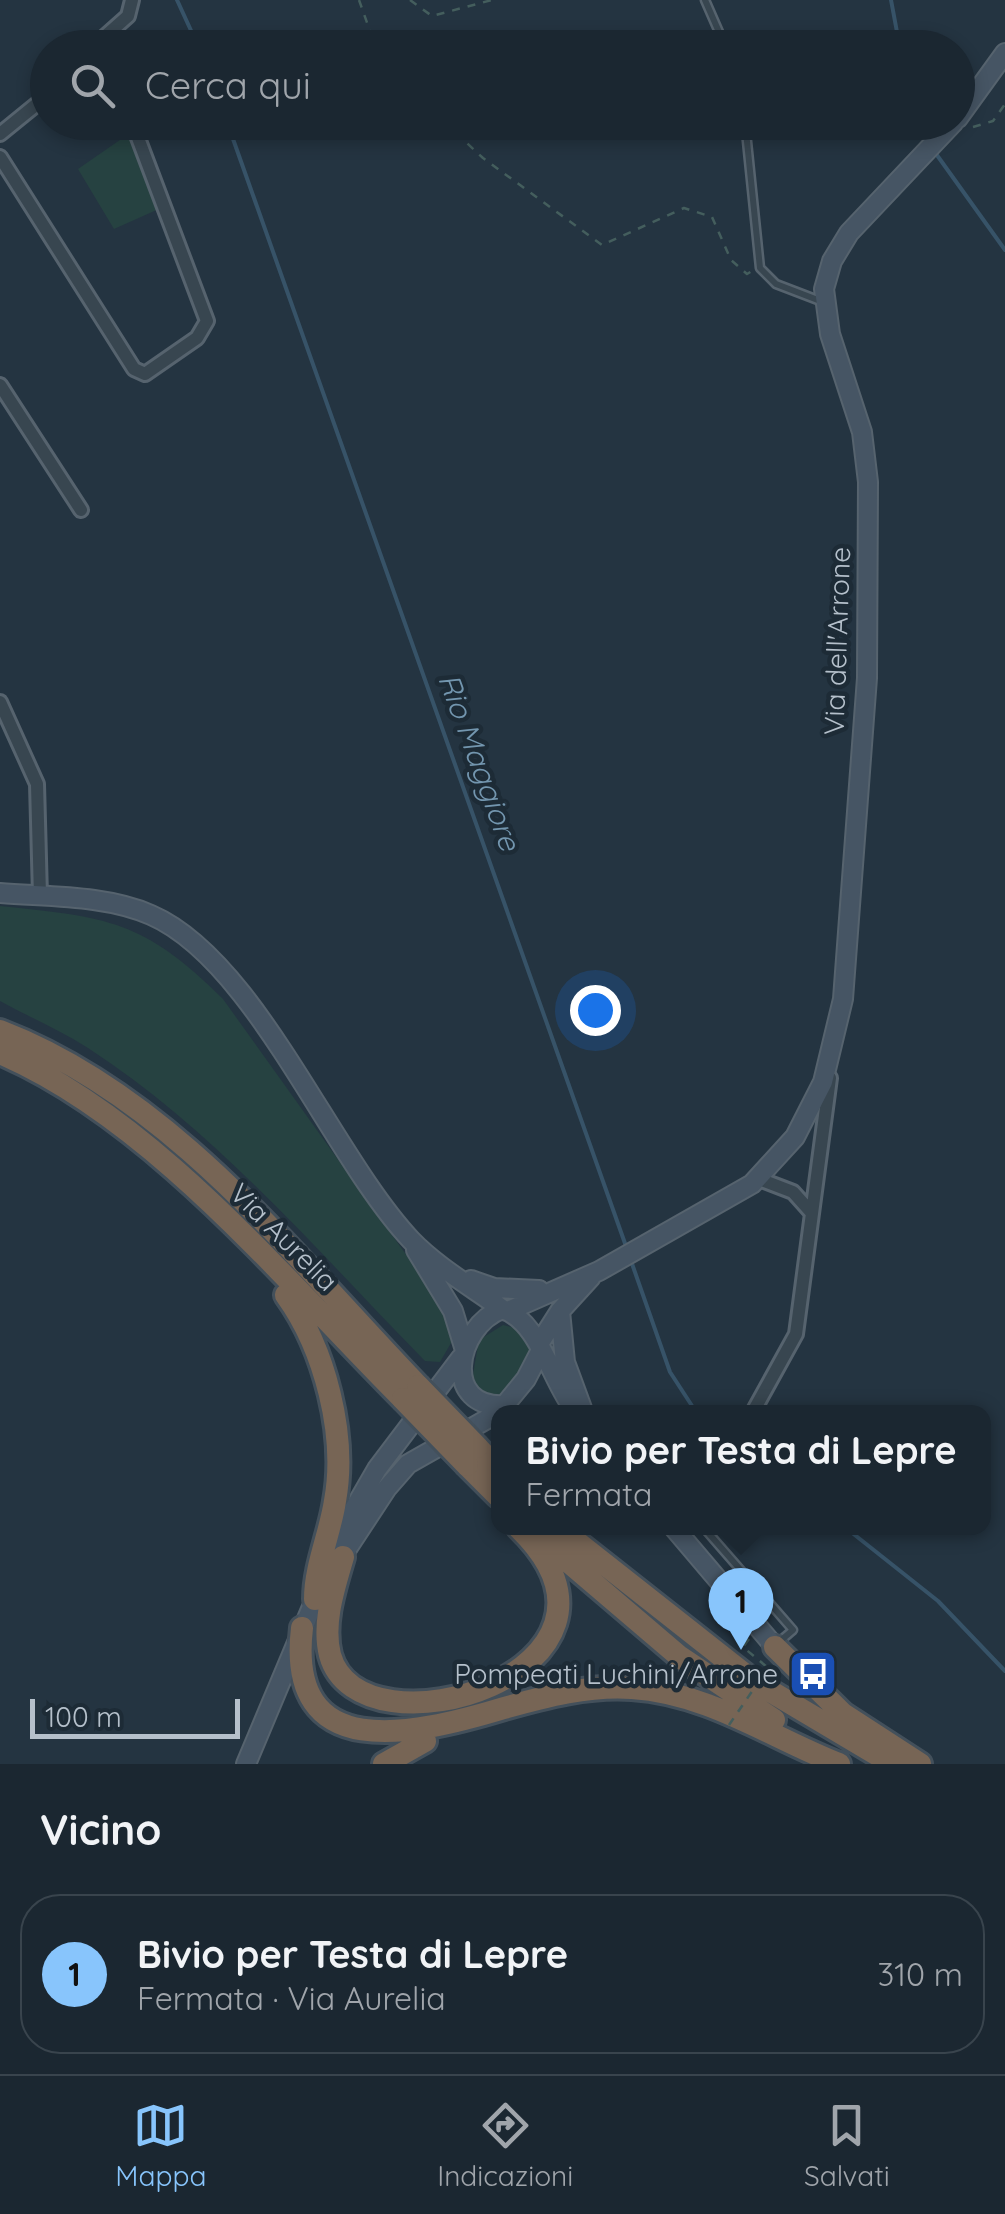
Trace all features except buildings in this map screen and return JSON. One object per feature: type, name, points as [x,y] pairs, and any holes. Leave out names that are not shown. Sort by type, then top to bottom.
[{"type":"highway","name":"Via Aurelia","points":[[0,1031],[73,1066],[166,1132],[234,1194],[491,1478]]},
{"type":"highway","name":"Via Aurelia","points":[[0,1053],[106,1114],[410,1392]]},
{"type":"highway","points":[[224,1219],[233,1236],[292,1302],[321,1366],[338,1474],[315,1599]]},
{"type":"highway","points":[[336,1564],[328,1625],[330,1655],[338,1675],[353,1693],[372,1704],[425,1710],[513,1680],[536,1662],[552,1638],[559,1608],[555,1576],[540,1549],[527,1535]]},
{"type":"highway","points":[[538,1535],[680,1656],[780,1724],[857,1764]]},
{"type":"highway","points":[[567,1535],[753,1681],[893,1764]]},
{"type":"highway","points":[[302,1628],[303,1684],[311,1706],[332,1730],[375,1742],[442,1728],[569,1692],[644,1689],[702,1702],[839,1764]]},
{"type":"highway","points":[[772,1657],[843,1714],[920,1764]]},
{"type":"highway","points":[[384,1764],[442,1728]]},
{"type":"street","points":[[112,30],[128,16],[132,0]]},
{"type":"street","name":"Via dell'Arrone","points":[[975,100],[1005,52]]},
{"type":"street","points":[[0,134],[30,110]]},
{"type":"street","points":[[0,157],[139,374],[195,340],[206,318],[139,140]]},
{"type":"street","name":"Via dell'Arrone","points":[[757,1405],[796,1334],[837,1026],[867,678],[868,482],[858,416],[830,334],[824,302],[826,276],[840,246],[938,140]]},
{"type":"street","points":[[0,384],[81,510]]},
{"type":"street","points":[[0,702],[36,784],[40,896]]},
{"type":"street","points":[[0,893],[146,912],[174,928],[203,954],[252,1009],[373,1192],[412,1240],[454,1311],[462,1353],[462,1379],[469,1393],[491,1406]]},
{"type":"street","points":[[336,1564],[351,1514],[377,1470],[462,1353],[478,1323],[602,1269],[759,1178],[784,1152],[810,1111],[826,1073],[837,1026]]},
{"type":"street","points":[[759,1178],[794,1192],[810,1211]]},
{"type":"street","points":[[412,1240],[505,1310],[539,1348],[576,1405]]},
{"type":"street","points":[[446,1268],[490,1288],[549,1290]]},
{"type":"street","points":[[504,1405],[560,1310],[602,1269]]},
{"type":"street","points":[[560,1310],[566,1368],[578,1405]]},
{"type":"street","points":[[246,1764],[315,1599],[375,1504],[408,1464],[491,1416]]},
{"type":"street","points":[[683,1535],[772,1657]]},
{"type":"lane","points":[[705,0],[718,30]]},
{"type":"lane","points":[[747,140],[760,268],[776,284],[824,302]]},
{"type":"lane","points":[[710,1535],[793,1630],[772,1657]]},
{"type":"path","points":[[360,0],[370,30]]},
{"type":"path","points":[[410,0],[432,16],[492,0]]},
{"type":"path","points":[[975,122],[992,121],[1005,104]]},
{"type":"path","points":[[464,140],[602,245],[684,208],[712,217],[731,260],[746,274],[760,268]]},
{"type":"path","points":[[728,1725],[772,1657],[742,1646]]},
{"type":"green space","points":[[120,140],[133,140],[161,208],[114,229],[78,169]]},
{"type":"green space","points":[[0,906],[69,914],[122,927],[170,953],[223,999],[445,1309],[455,1336],[440,1362],[425,1361],[265,1195],[180,1117],[88,1048],[0,1001]]},
{"type":"green space","points":[[503,1325],[520,1329],[530,1350],[512,1392],[498,1397],[477,1390],[472,1380],[479,1340]]},
{"type":"waterway","name":"Rio Maggiore","points":[[177,0],[191,30]]},
{"type":"waterway","points":[[891,0],[897,30]]},
{"type":"waterway","name":"Rio Maggiore","points":[[233,140],[627,1249]]},
{"type":"waterway","points":[[934,151],[1005,250]]},
{"type":"waterway","name":"Rio Maggiore","points":[[630,1258],[670,1372],[691,1405]]},
{"type":"waterway","name":"Rio Maggiore","points":[[855,1535],[938,1601],[1005,1671]]},
{"type":"place","name":"Bivio per Testa di Lepre","points":[[741,1650]]},
{"type":"place","name":"Pompeati Luchini/Arrone","points":[[813,1674]]}]
